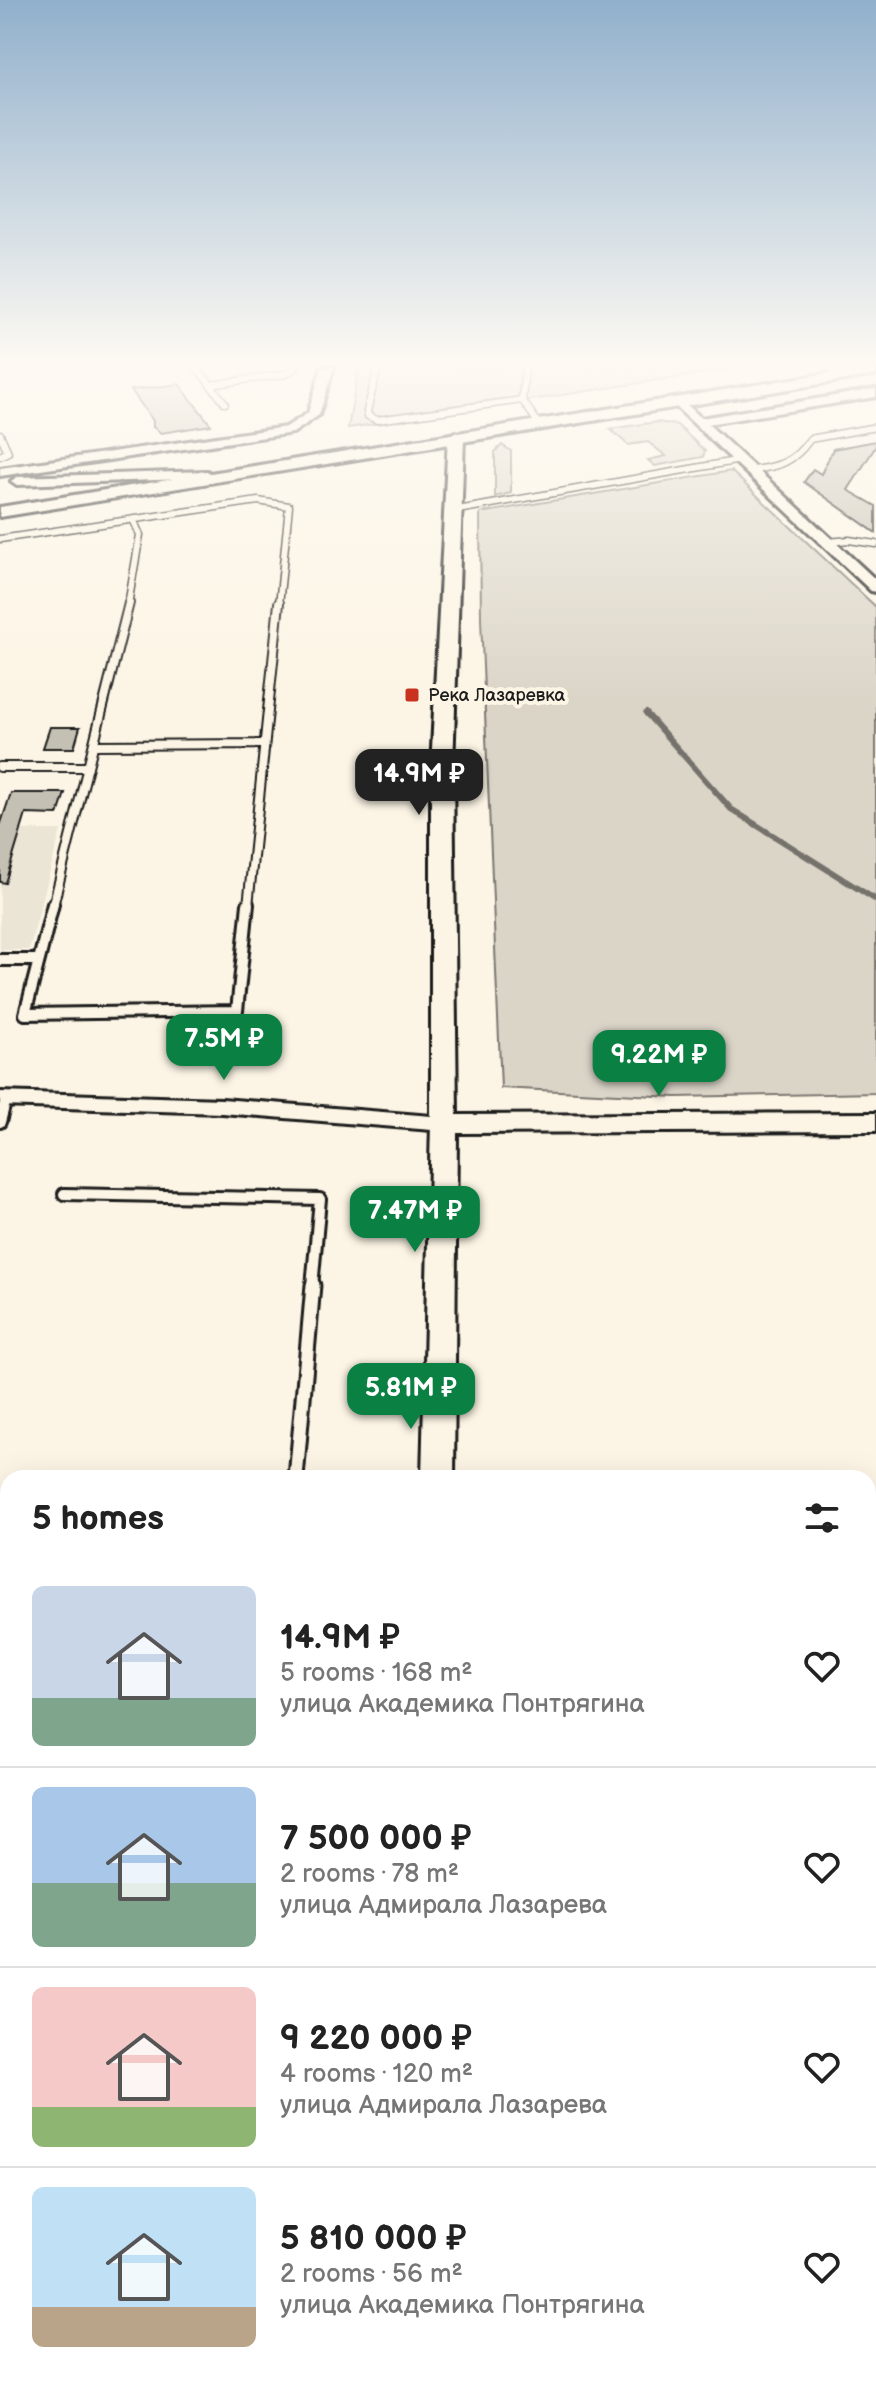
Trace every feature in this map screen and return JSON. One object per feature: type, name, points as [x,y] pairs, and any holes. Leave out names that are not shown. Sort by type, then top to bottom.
[{"type":"main road","points":[[0,512],[209,478]]},
{"type":"street","points":[[438,1470],[444,1124],[442,768],[454,478]]},
{"type":"street","points":[[761,478],[876,588]]},
{"type":"street","points":[[3,1099],[186,1102],[338,1112],[444,1124],[876,1122]]},
{"type":"lane","points":[[452,511],[638,478]]},
{"type":"lane","points":[[0,539],[133,519],[258,501],[289,506],[237,1011],[25,1014],[134,583],[140,535],[133,519]]},
{"type":"lane","points":[[828,542],[849,540],[876,544]]},
{"type":"lane","points":[[94,745],[264,744]]},
{"type":"lane","points":[[0,767],[88,767]]},
{"type":"lane","points":[[0,960],[39,960]]},
{"type":"lane","points":[[0,1122],[3,1099]]},
{"type":"lane","points":[[64,1194],[320,1199],[297,1470]]},
{"type":"shaded area","points":[[495,478],[511,478],[511,493],[495,497]]},
{"type":"shaded area","points":[[688,478],[739,478],[876,607],[876,1093],[676,1097],[501,1088],[481,619],[480,513]]},
{"type":"shaded area","points":[[0,830],[61,830],[29,950],[0,950]]},
{"type":"building","points":[[807,478],[856,478],[848,490],[876,506],[876,533],[804,482]]},
{"type":"building","points":[[50,727],[80,727],[74,748],[43,748]]},
{"type":"building","points":[[11,793],[65,793],[58,815],[26,814],[5,883],[0,882],[0,826]]},
{"type":"waterway","points":[[646,713],[731,809],[876,900]]},
{"type":"place","name":"Река Лазаревка","points":[[412,695]]}]
